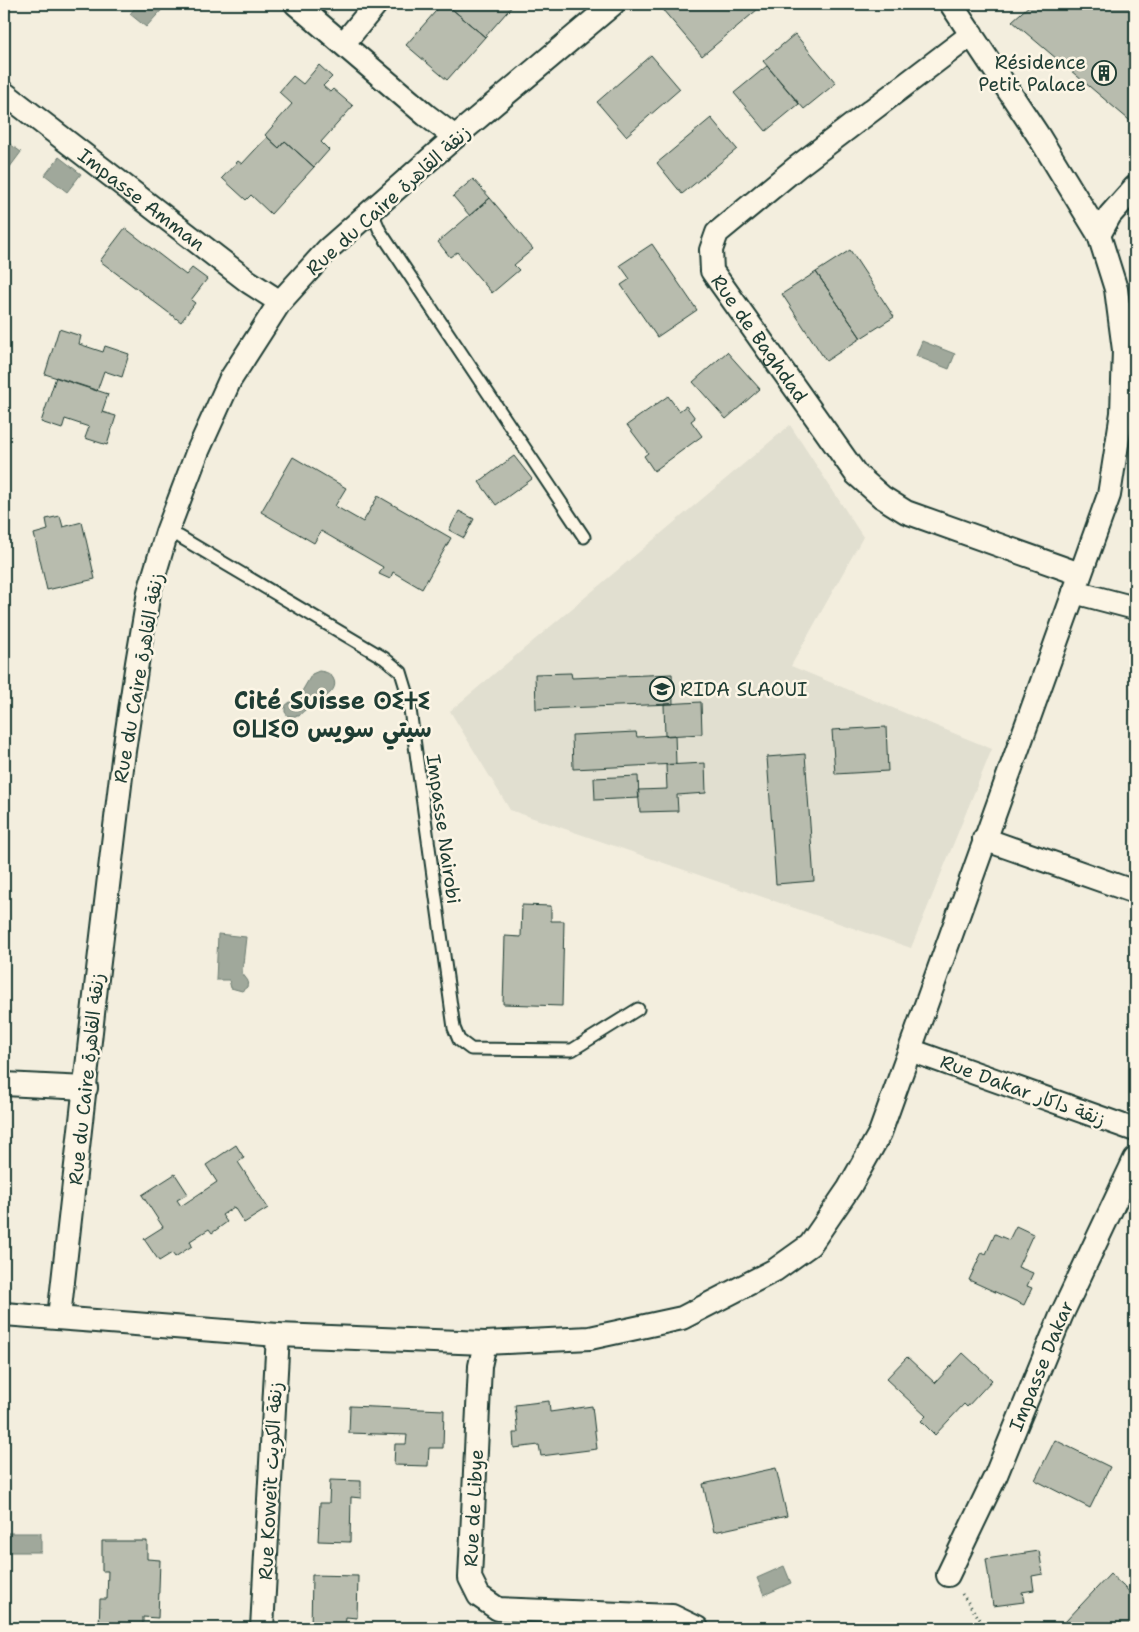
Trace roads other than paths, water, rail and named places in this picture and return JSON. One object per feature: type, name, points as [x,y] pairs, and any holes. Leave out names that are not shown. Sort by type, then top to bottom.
[{"type":"street","points":[[296,4],[344,43],[426,115],[455,137]]},
{"type":"street","points":[[344,43],[376,4]]},
{"type":"street","name":"Rue du Caire زنقة القاهرة","points":[[59,1317],[124,751],[149,592],[167,532],[197,453],[230,380],[280,302],[328,249],[455,137],[613,4]]},
{"type":"street","points":[[4,1314],[278,1335],[485,1343],[590,1338],[682,1318],[775,1270],[810,1245],[850,1188],[880,1133],[1109,495],[1122,413],[1124,350],[1116,289],[1099,235],[1038,134],[951,4]]},
{"type":"street","name":"Rue de Baghdad","points":[[972,34],[797,167],[717,233],[711,250],[712,271],[856,474],[882,497],[906,512],[1135,608]]},
{"type":"street","name":"Impasse Amman","points":[[4,93],[249,282],[280,302]]},
{"type":"street","points":[[1099,235],[1110,215],[1135,187]]},
{"type":"street","points":[[984,839],[1135,892]]},
{"type":"street","name":"Rue Dakar زنقة داكار","points":[[910,1050],[1135,1130]]},
{"type":"street","points":[[4,1084],[86,1088]]},
{"type":"street","name":"Impasse Dakar","points":[[948,1575],[996,1474],[1061,1316],[1135,1159]]},
{"type":"street","name":"Rue Koweït زنقة الكويت","points":[[262,1628],[278,1335]]},
{"type":"street","name":"Rue de Libye","points":[[485,1343],[480,1366],[470,1578],[479,1596],[498,1609],[672,1616],[697,1628]]},
{"type":"lane","points":[[371,210],[380,231],[584,537]]},
{"type":"lane","name":"Impasse Nairobi","points":[[167,532],[180,537],[384,658],[401,672],[408,695],[454,1028],[459,1040],[471,1049],[572,1050],[638,1009]]},
{"type":"place","name":"Résidence Petit Palace","points":[[1104,73]]},
{"type":"place","name":"RIDA SLAOUI","points":[[662,689]]},
{"type":"district","name":"Cité Suisse ⵙⵉⵜⵉ ⵙⵡⵉⵙ سيتي سويس","points":[[332,715]]}]
